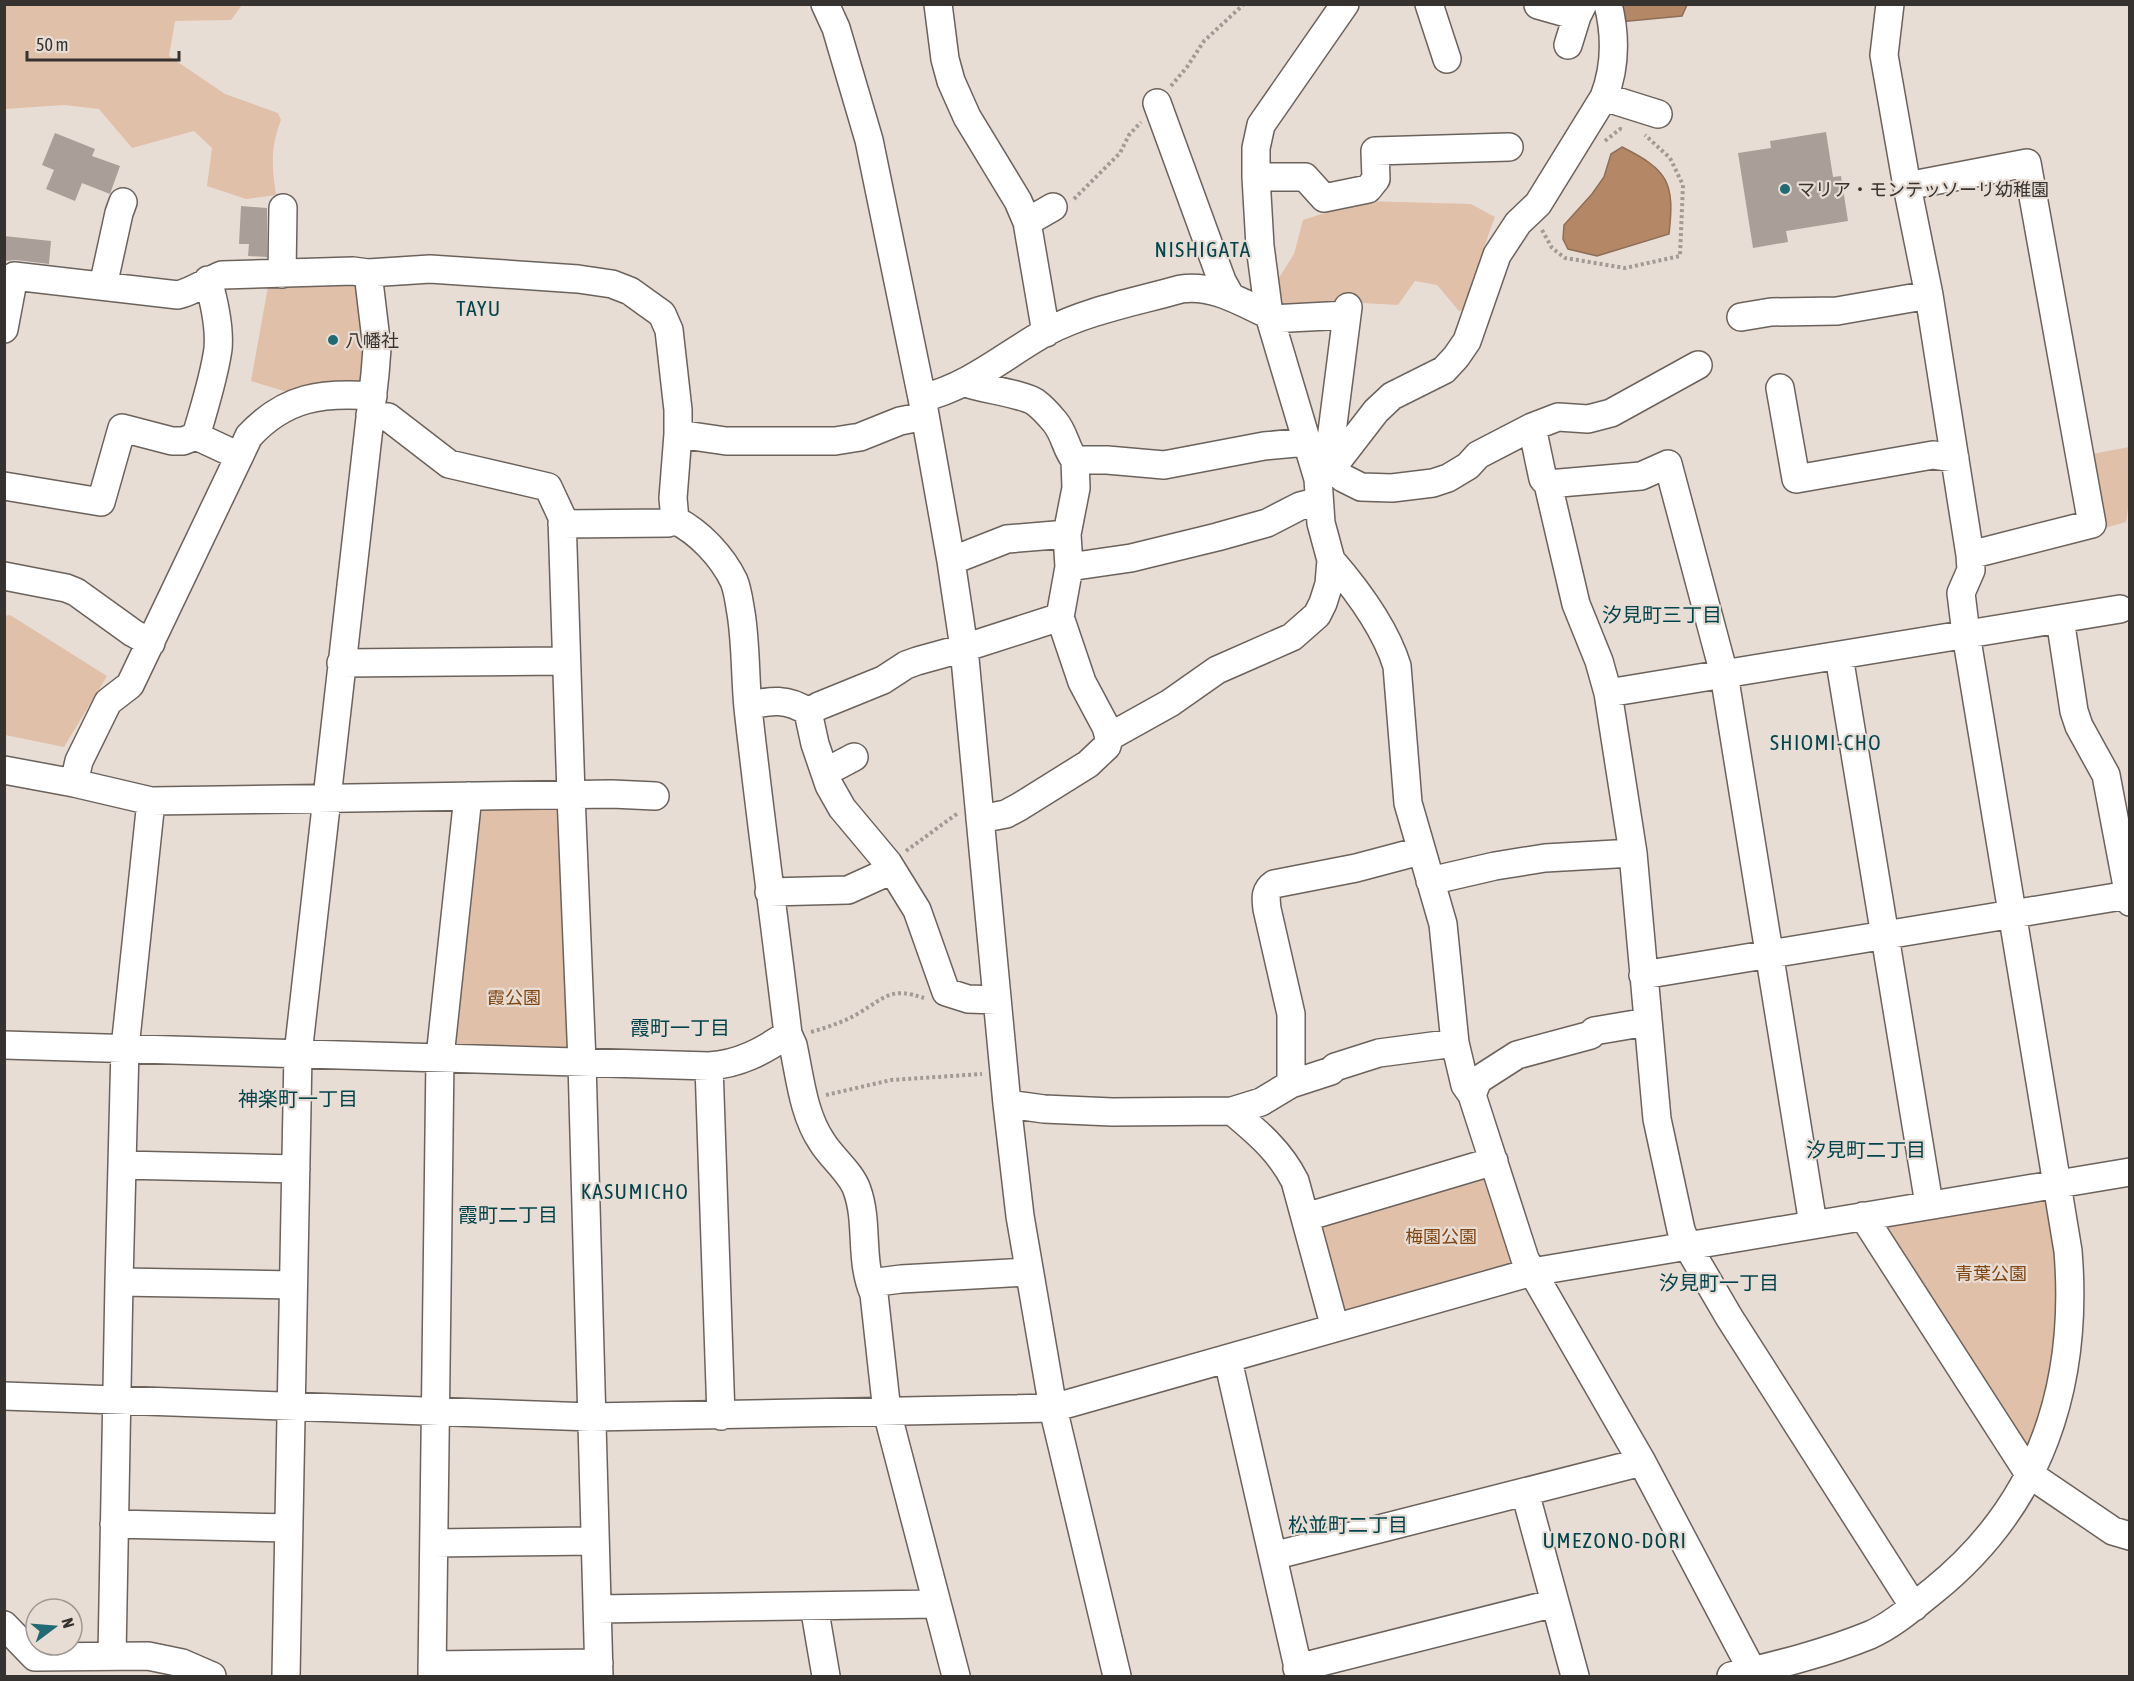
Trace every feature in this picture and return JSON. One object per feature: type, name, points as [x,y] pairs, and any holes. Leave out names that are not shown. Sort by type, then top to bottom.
[{"type":"street","points":[[825,4],[836,28],[869,140],[923,407],[951,561],[964,648],[1006,1104],[1020,1216],[1053,1408],[1117,1677]]},
{"type":"street","points":[[938,4],[945,59],[951,81],[967,117],[1018,201],[1027,222],[1046,333]]},
{"type":"street","points":[[1324,480],[1308,445],[1270,317],[1260,246],[1256,148],[1261,125],[1345,4]]},
{"type":"street","points":[[1429,4],[1447,59]]},
{"type":"street","points":[[1069,567],[1131,558],[1217,537],[1267,523],[1300,506],[1324,480],[1376,411],[1392,396],[1444,370],[1467,341],[1494,261],[1531,227],[1538,204],[1604,97],[1614,61],[1613,27],[1608,4]]},
{"type":"street","points":[[1331,560],[1347,579],[1374,620],[1395,659],[1406,794],[1420,851],[1443,924],[1455,1043],[1465,1085],[1472,1095],[1525,1259],[1642,1462],[1746,1675],[1872,1634],[1914,1607],[1949,1577],[1987,1539],[2006,1513],[2029,1474],[2054,1417],[2062,1387],[2070,1332],[2071,1286],[2068,1251],[2055,1184],[1966,634],[1961,593],[1971,570],[1970,555],[1929,295],[1884,55],[1890,4]]},
{"type":"street","points":[[1538,5],[1580,10],[1568,45]]},
{"type":"street","points":[[1604,97],[1658,114]]},
{"type":"street","points":[[1157,103],[1222,281],[1231,297]]},
{"type":"street","points":[[1256,177],[1305,177],[1324,198],[1368,189],[1376,178],[1375,151],[1509,147]]},
{"type":"street","points":[[1907,186],[2027,163],[2092,524],[1970,555]]},
{"type":"street","points":[[103,286],[123,202]]},
{"type":"street","points":[[1027,222],[1053,207]]},
{"type":"street","points":[[282,274],[283,208]]},
{"type":"street","points":[[4,329],[14,276],[178,295],[222,275],[353,271],[368,273],[429,269],[598,281],[630,291],[662,315],[669,330],[678,410],[673,498],[675,520]]},
{"type":"street","points":[[286,1677],[298,1054],[372,405],[376,348],[368,273]]},
{"type":"street","points":[[196,436],[218,348],[214,302],[208,280]]},
{"type":"street","points":[[678,435],[726,441],[835,441],[860,437],[900,421],[1046,333],[1082,315],[1181,289],[1201,288],[1231,297],[1270,317],[1347,311],[1324,480],[1321,523],[1331,560],[1329,584],[1317,615],[1292,637],[1217,670],[1170,703],[1109,737]]},
{"type":"street","points":[[1741,317],[1771,312],[1837,311],[1929,295]]},
{"type":"street","points":[[1324,480],[1343,478],[1361,487],[1392,488],[1433,483],[1448,478],[1468,466],[1478,455],[1532,427],[1558,417],[1588,418],[1611,413],[1698,365]]},
{"type":"street","points":[[966,383],[1034,402],[1057,424],[1075,460],[1076,488],[1067,534],[1069,567],[1060,616],[1082,682],[1109,737],[1107,746],[1095,758],[1065,780],[1006,814],[979,814]]},
{"type":"street","points":[[1780,388],[1796,479],[1933,455],[1954,458]]},
{"type":"street","points":[[74,783],[79,761],[108,702],[130,686],[249,436],[266,419],[283,408],[316,398],[350,394],[372,405],[449,464],[548,487],[562,517],[582,1062],[599,1670],[432,1671],[440,1058],[468,796]]},
{"type":"street","points":[[1532,427],[1543,479],[1548,484],[1576,604],[1599,661],[1608,693],[1633,854],[1657,1119],[1681,1230],[1687,1245],[1729,1317],[1914,1607]]},
{"type":"street","points":[[4,486],[101,502],[123,428],[172,441],[183,441],[196,436],[239,456]]},
{"type":"street","points":[[1075,460],[1164,465],[1264,446],[1296,443],[1308,445]]},
{"type":"street","points":[[1548,484],[1641,477],[1668,464],[1724,674],[1812,1224]]},
{"type":"street","points":[[562,524],[611,522],[613,524],[646,524],[668,523],[675,520]]},
{"type":"street","points":[[675,520],[700,536],[735,583],[745,636],[748,706],[788,1036],[793,1045],[810,1117],[822,1142],[856,1187],[861,1202],[867,1276],[874,1294],[887,1412],[956,1677]]},
{"type":"street","points":[[951,561],[1007,539],[1067,534]]},
{"type":"street","points":[[4,576],[76,592],[133,633],[151,643]]},
{"type":"street","points":[[1608,693],[2120,609]]},
{"type":"street","points":[[808,712],[884,680],[906,665],[1060,616]]},
{"type":"street","points":[[1643,975],[1885,935],[2129,899],[2106,775],[2079,726],[2074,711],[2060,619]]},
{"type":"street","points":[[1839,656],[1929,1204]]},
{"type":"street","points":[[341,663],[566,661]]},
{"type":"street","points":[[748,706],[772,700],[791,704],[808,712],[829,785],[842,808],[890,867],[917,910],[946,992],[968,999],[996,1000]]},
{"type":"street","points":[[824,770],[854,757]]},
{"type":"street","points":[[4,770],[152,801],[612,794],[655,796]]},
{"type":"street","points":[[97,1663],[114,1524],[125,1048],[152,801]]},
{"type":"street","points":[[1291,1084],[1291,1014],[1267,909],[1266,894],[1269,887],[1420,851]]},
{"type":"street","points":[[1430,881],[1545,858],[1633,854]]},
{"type":"street","points":[[769,892],[841,888],[848,890],[890,867]]},
{"type":"street","points":[[1472,1095],[1478,1080],[1517,1055],[1590,1035],[1594,1031],[1647,1022]]},
{"type":"street","points":[[4,1045],[710,1066],[726,1065],[745,1059],[788,1036]]},
{"type":"street","points":[[1006,1104],[1112,1112],[1232,1111],[1261,1102],[1291,1084],[1379,1053],[1455,1043]]},
{"type":"street","points":[[710,1066],[721,1416]]},
{"type":"street","points":[[1232,1111],[1262,1136],[1286,1164],[1295,1181],[1335,1328]]},
{"type":"street","points":[[1306,1217],[1494,1161]]},
{"type":"street","points":[[122,1165],[296,1169]]},
{"type":"street","points":[[4,1396],[591,1417],[1053,1408],[1532,1272],[2130,1172]]},
{"type":"street","points":[[1863,1216],[2029,1474],[2113,1531],[2130,1536]]},
{"type":"street","points":[[871,1286],[878,1282],[901,1279],[1029,1272]]},
{"type":"street","points":[[119,1282],[293,1285]]},
{"type":"street","points":[[1228,1359],[1299,1672],[1555,1603]]},
{"type":"street","points":[[1273,1556],[1642,1462]]},
{"type":"street","points":[[1525,1492],[1575,1677]]},
{"type":"street","points":[[114,1524],[289,1528]]},
{"type":"street","points":[[434,1543],[594,1541]]},
{"type":"street","points":[[597,1609],[936,1604]]},
{"type":"street","points":[[814,1606],[826,1677]]},
{"type":"street","points":[[4,1625],[24,1646]]},
{"type":"street","points":[[4,1658],[34,1657],[97,1663],[148,1656],[167,1658],[212,1677]]},
{"type":"path","points":[[1603,142],[1620,129],[1628,131]]},
{"type":"path","points":[[1531,227],[1565,258],[1625,268],[1680,256],[1683,185],[1670,159],[1645,135],[1637,133]]},
{"type":"path","points":[[1531,227],[1546,224]]},
{"type":"path","points":[[890,867],[956,813],[979,814]]},
{"type":"path","points":[[788,1036],[842,1021],[890,993],[909,993],[933,1000],[943,997],[946,992]]},
{"type":"path","points":[[805,1100],[891,1080],[1004,1073]]},
{"type":"green space","points":[[5,4],[242,5],[231,20],[175,21],[169,56],[225,94],[278,113],[281,120],[273,157],[276,195],[246,199],[207,186],[212,148],[194,131],[132,148],[99,109],[64,105],[5,109]]},
{"type":"green space","points":[[1363,201],[1471,204],[1495,217],[1479,261],[1474,306],[1459,311],[1437,285],[1415,281],[1398,305],[1343,302],[1280,314],[1275,284],[1294,254],[1303,220]]},
{"type":"green space","points":[[350,279],[357,285],[363,339],[362,379],[351,387],[297,395],[251,381],[269,281]]},
{"type":"green space","points":[[2129,447],[2129,501],[2126,522],[2105,528],[2092,454]]},
{"type":"green space","points":[[10,615],[107,676],[64,747],[5,735],[4,616]]},
{"type":"green space","name":"霞公園","points":[[473,810],[570,810],[576,1056],[448,1057]]},
{"type":"green space","name":"梅園公園","points":[[1487,1177],[1514,1261],[1509,1268],[1345,1315],[1319,1220]]},
{"type":"green space","name":"青葉公園","points":[[2040,1197],[2048,1203],[2057,1258],[2061,1303],[2053,1370],[2030,1447],[2021,1447],[1886,1230],[1889,1221]]},
{"type":"shaded area","points":[[1615,5],[1687,5],[1682,16],[1619,22]]},
{"type":"shaded area","points":[[1622,147],[1650,163],[1665,180],[1671,202],[1669,234],[1597,256],[1568,249],[1563,239],[1564,225],[1604,177],[1611,154]]},
{"type":"building","points":[[1826,132],[1833,177],[1841,176],[1848,221],[1786,231],[1788,242],[1753,248],[1738,153],[1771,148],[1770,141]]},
{"type":"building","points":[[55,133],[95,149],[92,156],[120,166],[110,194],[82,183],[75,201],[46,189],[54,170],[42,165]]},
{"type":"building","points":[[241,206],[267,208],[267,257],[248,256],[249,244],[239,244]]},
{"type":"building","points":[[4,236],[51,241],[49,264],[4,261]]},
{"type":"place","name":"マリア・モンテッソーリ幼稚園","points":[[1785,189]]},
{"type":"place","name":"八幡社","points":[[333,340]]},
{"type":"district","name":"NISHIGATA","points":[[1203,249]]},
{"type":"district","name":"TAYU","points":[[479,308]]},
{"type":"district","name":"汐見町三丁目","points":[[1662,614]]},
{"type":"district","name":"SHIOMI-CHO","points":[[1826,742]]},
{"type":"district","name":"霞町一丁目","points":[[680,1027]]},
{"type":"district","name":"神楽町一丁目","points":[[298,1098]]},
{"type":"district","name":"汐見町二丁目","points":[[1866,1149]]},
{"type":"district","name":"KASUMICHO","points":[[635,1191]]},
{"type":"district","name":"霞町二丁目","points":[[508,1214]]},
{"type":"district","name":"汐見町一丁目","points":[[1719,1282]]},
{"type":"district","name":"松並町二丁目","points":[[1348,1524]]},
{"type":"district","name":"UMEZONO-DORI","points":[[1615,1540]]}]
